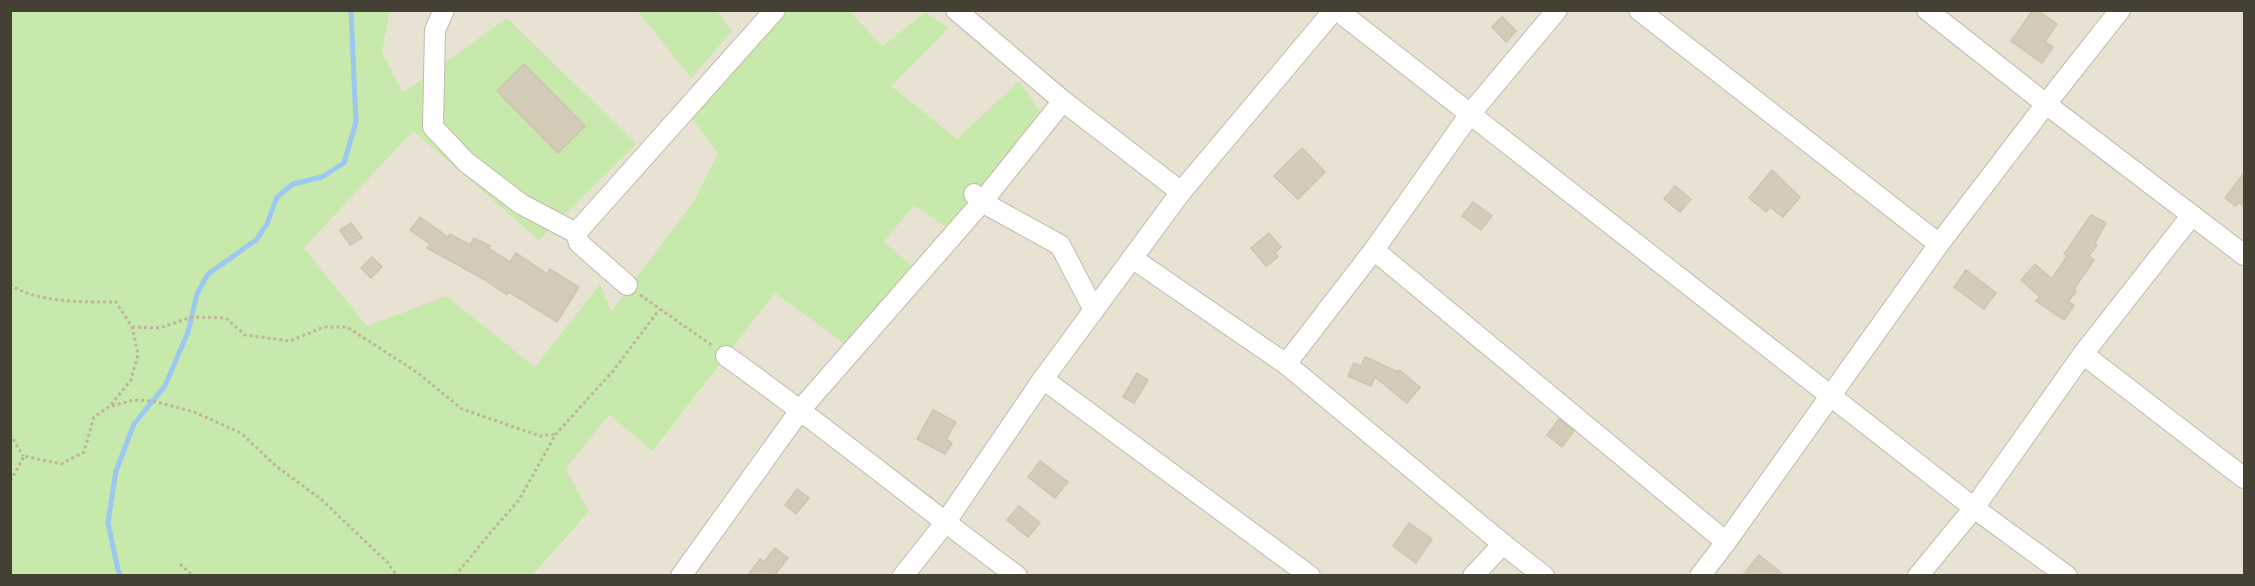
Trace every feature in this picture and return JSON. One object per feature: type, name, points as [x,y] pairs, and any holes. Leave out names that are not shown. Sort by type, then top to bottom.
[{"type":"street","points":[[444,10],[435,30],[433,127],[466,162],[521,204],[576,233],[579,243],[627,285]]},
{"type":"street","points":[[576,233],[775,10]]},
{"type":"street","points":[[956,10],[1063,101],[1181,192]]},
{"type":"street","points":[[903,576],[945,523],[1043,379],[1181,192],[1336,10],[1974,508],[2067,576]]},
{"type":"street","points":[[1286,364],[1374,250],[1470,114],[1557,10]]},
{"type":"street","points":[[1639,10],[1939,244]]},
{"type":"street","points":[[1927,10],[2244,255]]},
{"type":"street","points":[[1700,576],[1939,244],[2120,10]]},
{"type":"street","points":[[681,576],[801,409],[977,197],[1063,101]]},
{"type":"street","points":[[977,197],[1060,245],[1094,310]]},
{"type":"street","points":[[1918,576],[1974,508],[2083,354],[2192,215]]},
{"type":"street","points":[[1374,250],[1726,542]]},
{"type":"street","points":[[1132,258],[1286,364],[1544,576]]},
{"type":"street","points":[[2083,354],[2244,478]]},
{"type":"street","points":[[726,356],[801,409],[945,523],[1017,576]]},
{"type":"street","points":[[1043,379],[1310,576]]},
{"type":"street","points":[[1473,576],[1503,544]]},
{"type":"path","points":[[10,284],[39,296],[68,301],[116,302],[132,327],[138,354],[131,380],[110,406],[94,417],[84,452],[61,464],[24,456],[10,434]]},
{"type":"path","points":[[627,285],[726,356]]},
{"type":"path","points":[[455,576],[519,500],[556,434],[614,371],[659,310]]},
{"type":"path","points":[[132,327],[160,328],[192,317],[226,318],[245,336],[290,341],[324,327],[347,327],[418,373],[462,409],[540,436],[556,434]]},
{"type":"path","points":[[110,406],[132,400],[153,401],[194,412],[241,433],[276,466],[322,500],[387,562],[397,576]]},
{"type":"path","points":[[10,482],[24,456]]},
{"type":"path","points":[[180,564],[193,576]]},
{"type":"shaded area","points":[[764,10],[718,153],[694,201],[611,313],[599,285],[535,368],[446,296],[367,326],[304,248],[413,131],[539,240],[403,93],[382,51],[390,11],[638,11],[651,26],[732,31],[717,11]]},
{"type":"shaded area","points":[[849,11],[2244,11],[2244,575],[533,576],[589,513],[566,469],[609,415],[654,451],[775,293],[860,355],[923,276],[884,242],[914,205],[946,227],[1019,82],[957,139],[891,86],[949,28],[925,12],[883,46]]},
{"type":"green space","points":[[10,11],[390,11],[382,51],[403,93],[507,18],[636,144],[539,240],[413,131],[304,248],[367,326],[446,296],[535,367],[600,284],[611,312],[694,201],[718,153],[685,109],[764,11],[849,11],[883,46],[925,12],[949,28],[891,86],[957,139],[1019,81],[1044,118],[946,227],[914,205],[884,242],[924,276],[861,356],[775,293],[653,451],[609,415],[566,469],[589,512],[533,575],[11,575]]},
{"type":"green space","points":[[638,11],[717,11],[732,31],[691,78]]},
{"type":"building","points":[[2033,10],[2037,10],[2057,24],[2045,42],[2053,47],[2042,63],[2011,41]]},
{"type":"building","points":[[1502,17],[1516,31],[1506,42],[1492,27]]},
{"type":"building","points":[[524,64],[585,126],[558,153],[497,91]]},
{"type":"building","points":[[1302,148],[1325,172],[1298,199],[1274,176]]},
{"type":"building","points":[[1772,170],[1800,197],[1783,217],[1770,207],[1766,212],[1749,198]]},
{"type":"building","points":[[2244,173],[2244,207],[2238,202],[2236,206],[2225,198]]},
{"type":"building","points":[[1675,186],[1691,199],[1680,212],[1664,199]]},
{"type":"building","points":[[1473,202],[1492,216],[1481,230],[1462,216]]},
{"type":"building","points":[[2091,215],[2106,223],[2095,243],[2097,245],[2089,256],[2094,260],[2074,289],[2076,291],[2068,302],[2074,305],[2064,320],[2036,301],[2040,297],[2021,280],[2035,264],[2052,279],[2067,256],[2064,254]]},
{"type":"building","points":[[420,217],[448,237],[450,234],[470,245],[474,238],[490,246],[488,248],[510,262],[516,253],[547,274],[550,269],[579,287],[557,322],[509,292],[507,295],[427,248],[430,244],[410,230]]},
{"type":"building","points":[[351,223],[362,238],[350,245],[340,230]]},
{"type":"building","points":[[1269,233],[1281,247],[1275,253],[1278,257],[1266,266],[1251,248]]},
{"type":"building","points":[[372,257],[382,267],[371,278],[361,268]]},
{"type":"building","points":[[1966,270],[1996,293],[1984,309],[1954,287]]},
{"type":"building","points":[[1365,357],[1398,372],[1399,370],[1420,387],[1407,403],[1375,377],[1371,386],[1348,376],[1354,363],[1361,366]]},
{"type":"building","points":[[1137,373],[1148,380],[1134,403],[1123,397]]},
{"type":"building","points":[[933,410],[956,422],[946,439],[952,443],[945,454],[917,439]]},
{"type":"building","points":[[1559,419],[1574,431],[1562,447],[1547,435]]},
{"type":"building","points":[[1040,461],[1068,482],[1055,498],[1028,477]]},
{"type":"building","points":[[797,489],[809,498],[796,514],[785,505]]},
{"type":"building","points":[[1019,506],[1040,523],[1028,537],[1007,520]]},
{"type":"building","points":[[1409,523],[1432,539],[1416,563],[1393,546]]},
{"type":"building","points":[[775,548],[788,558],[776,573],[779,576],[747,576],[760,559],[764,562]]},
{"type":"building","points":[[1759,555],[1785,576],[1742,576]]},
{"type":"waterway","points":[[121,576],[108,523],[116,471],[134,424],[165,386],[188,332],[197,294],[208,274],[256,240],[267,224],[277,197],[293,184],[322,177],[344,163],[356,122],[351,10]]}]
